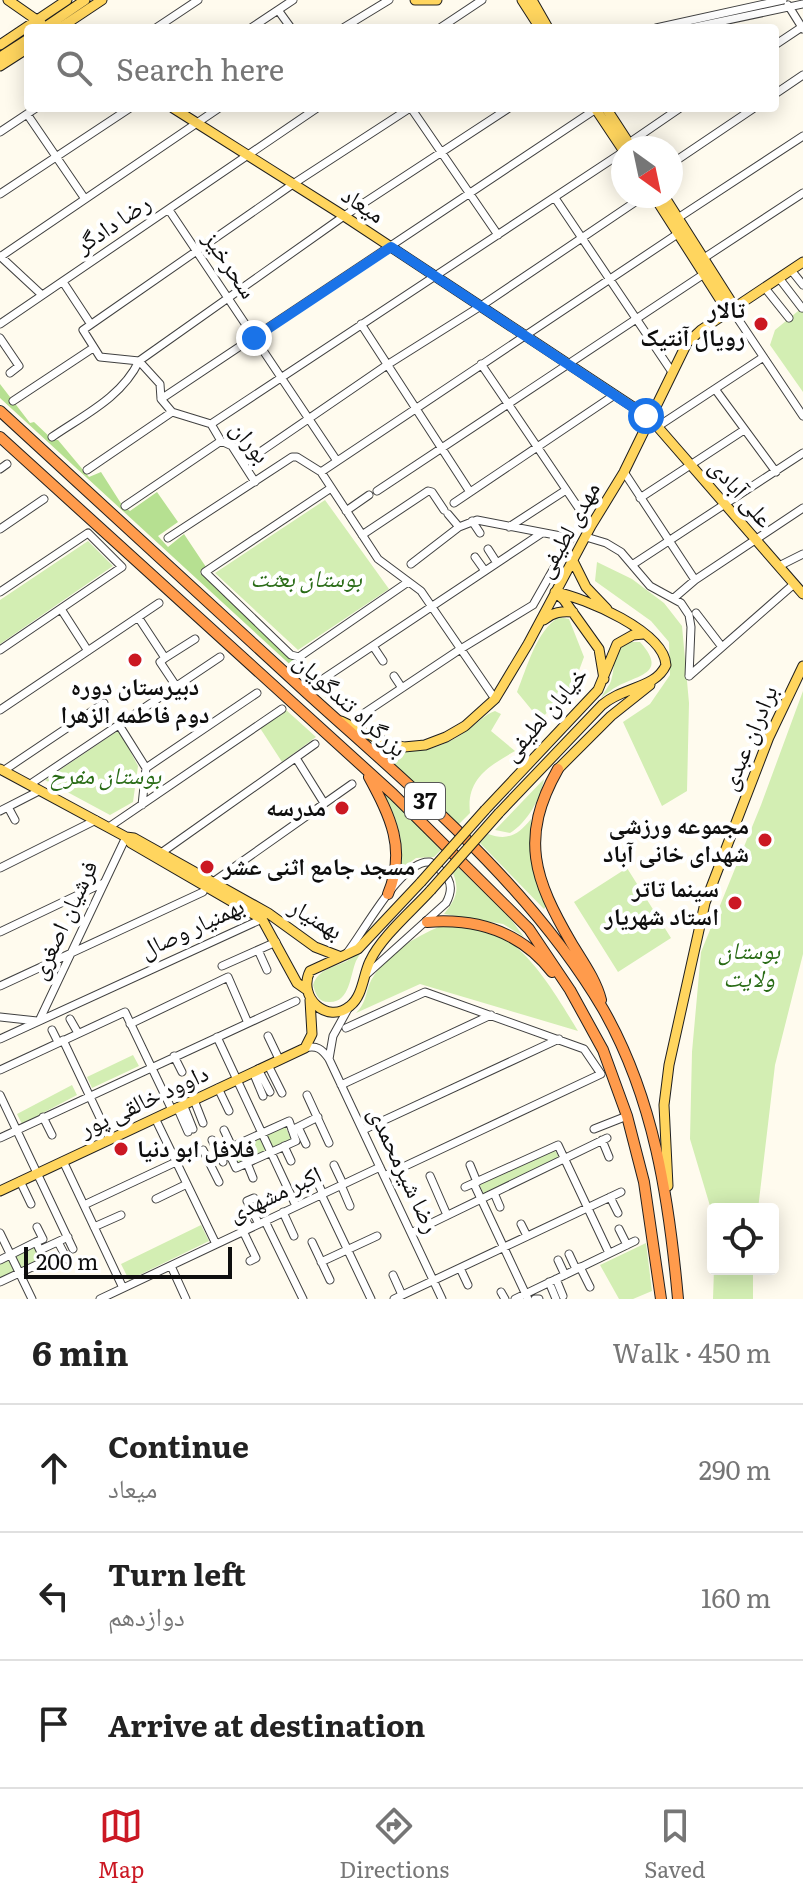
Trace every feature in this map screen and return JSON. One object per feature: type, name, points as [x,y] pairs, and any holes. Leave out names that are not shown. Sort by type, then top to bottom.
[{"type":"highway","name":"بزرگراه تندگویان","points":[[0,411],[336,718],[524,899],[548,926],[603,1010],[641,1099],[661,1165],[670,1216],[678,1299]]},
{"type":"highway","name":"بزرگراه تندگویان","points":[[0,437],[364,768],[517,915],[556,969],[603,1050],[627,1116],[647,1195],[661,1299]]},
{"type":"highway","points":[[364,768],[390,816],[397,847],[395,872],[388,894]]},
{"type":"highway","points":[[558,769],[545,791],[535,828],[536,868],[549,902],[592,978],[603,1010]]},
{"type":"highway","points":[[427,922],[470,922],[515,937],[548,968],[593,1032]]},
{"type":"main road","points":[[8,0],[43,24]]},
{"type":"main road","points":[[45,24],[67,0]]},
{"type":"main road","points":[[46,24],[85,0]]},
{"type":"main road","points":[[66,24],[102,0]]},
{"type":"main road","points":[[415,0],[437,0]]},
{"type":"main road","points":[[522,0],[538,24]]},
{"type":"main road","points":[[532,0],[540,24]]},
{"type":"main road","points":[[0,45],[24,34]]},
{"type":"main road","points":[[0,57],[24,42]]},
{"type":"main road","points":[[0,66],[24,51]]},
{"type":"main road","name":"میعاد","points":[[180,112],[650,418]]},
{"type":"main road","points":[[604,112],[620,136]]},
{"type":"main road","points":[[662,208],[723,304],[732,310]]},
{"type":"main road","points":[[672,208],[730,300],[732,310]]},
{"type":"main road","name":"مهدی لطیفی","points":[[336,718],[387,743],[404,747],[425,745],[465,726],[495,699],[624,472],[687,343],[701,330],[803,262]]},
{"type":"main road","name":"علی آبادی","points":[[650,418],[803,594]]},
{"type":"main road","points":[[573,561],[586,587],[609,612]]},
{"type":"main road","points":[[555,592],[574,596],[609,612],[655,641],[665,657],[663,670],[655,680],[611,716],[558,769]]},
{"type":"main road","points":[[555,592],[599,649],[604,679]]},
{"type":"main road","points":[[536,628],[550,615],[573,612]]},
{"type":"main road","name":"خیابان لطیفی","points":[[343,957],[366,942],[586,703],[604,679],[617,644],[633,635],[643,634]]},
{"type":"main road","name":"برادران عبدی","points":[[670,1216],[664,1105],[669,1065],[705,903],[769,737],[803,666]]},
{"type":"main road","name":"خیابان لطیفی","points":[[364,977],[374,952],[499,813],[610,698],[655,680]]},
{"type":"main road","name":"بهمنیار وصال","points":[[1,770],[265,916]]},
{"type":"main road","name":"بهمنیار وصال","points":[[126,837],[134,838],[213,882],[265,916]]},
{"type":"main road","name":"بهمنیار","points":[[265,916],[297,983],[308,995]]},
{"type":"main road","name":"بهمنیار","points":[[265,916],[303,940],[343,957]]},
{"type":"main road","points":[[305,1048],[312,1034],[307,979],[310,971],[343,957]]},
{"type":"main road","points":[[308,995],[325,1010],[336,1012],[349,1007],[358,996],[364,977]]},
{"type":"main road","name":"داوود خالقی پور","points":[[0,1191],[305,1048]]},
{"type":"street","points":[[0,5],[8,0]]},
{"type":"street","points":[[162,24],[198,0]]},
{"type":"street","points":[[257,24],[293,0]]},
{"type":"street","points":[[350,24],[389,0]]},
{"type":"street","points":[[446,24],[482,0]]},
{"type":"street","points":[[705,24],[786,2]]},
{"type":"street","points":[[779,42],[802,28],[786,2]]},
{"type":"street","points":[[676,24],[786,2],[803,4]]},
{"type":"street","points":[[278,10],[288,24]]},
{"type":"street","points":[[779,91],[803,75]]},
{"type":"street","points":[[0,132],[30,112]]},
{"type":"street","points":[[0,183],[3,193],[124,112]]},
{"type":"street","points":[[42,295],[0,256],[213,112]]},
{"type":"street","name":"رضا دادگر","points":[[0,324],[311,112]]},
{"type":"street","points":[[87,470],[172,412],[161,399],[160,384],[139,361],[100,357],[83,333],[90,323],[293,184],[405,112]]},
{"type":"street","points":[[414,112],[498,235]]},
{"type":"street","points":[[52,437],[120,390],[139,361],[227,296],[503,112]]},
{"type":"street","points":[[161,399],[596,112]]},
{"type":"street","points":[[643,136],[675,112]]},
{"type":"street","points":[[683,156],[748,112]]},
{"type":"street","points":[[27,114],[85,199]]},
{"type":"street","points":[[678,218],[803,136]]},
{"type":"street","points":[[211,424],[611,159]]},
{"type":"street","points":[[704,258],[803,193]]},
{"type":"street","points":[[555,198],[672,372]]},
{"type":"street","points":[[244,463],[627,208]]},
{"type":"street","name":"سحرخیز","points":[[169,210],[337,461]]},
{"type":"street","points":[[495,699],[417,586],[378,559],[321,472],[679,233]]},
{"type":"street","points":[[791,270],[803,285]]},
{"type":"street","points":[[346,511],[704,274]]},
{"type":"street","points":[[779,278],[802,308]]},
{"type":"street","points":[[63,282],[90,323]]},
{"type":"street","points":[[765,288],[789,318]]},
{"type":"street","points":[[732,310],[803,416]]},
{"type":"street","points":[[361,324],[470,492]]},
{"type":"street","points":[[0,338],[19,366],[10,373]]},
{"type":"street","points":[[13,401],[93,348]]},
{"type":"street","points":[[657,427],[762,358]]},
{"type":"street","points":[[481,364],[584,516]]},
{"type":"street","points":[[715,389],[776,472]]},
{"type":"street","points":[[454,503],[613,396]]},
{"type":"street","name":"بوران","points":[[172,412],[211,424],[221,441],[232,446],[255,482],[294,456],[321,472]]},
{"type":"street","points":[[640,498],[744,430]]},
{"type":"street","points":[[125,506],[221,441]]},
{"type":"street","points":[[632,565],[803,453]]},
{"type":"street","points":[[624,472],[695,580]]},
{"type":"street","points":[[168,538],[255,482]]},
{"type":"street","points":[[331,488],[205,572],[291,655],[299,657],[408,582]]},
{"type":"street","points":[[509,527],[566,490]]},
{"type":"street","points":[[362,535],[428,491],[459,527]]},
{"type":"street","points":[[0,529],[44,499]]},
{"type":"street","points":[[674,598],[695,580],[803,508]]},
{"type":"street","points":[[357,718],[535,603],[571,538],[482,520],[472,521],[459,527],[411,564]]},
{"type":"street","points":[[472,521],[480,533]]},
{"type":"street","points":[[0,592],[88,533],[122,567],[0,650]]},
{"type":"street","points":[[320,681],[542,533]]},
{"type":"street","points":[[586,537],[621,552],[650,586],[681,603],[689,615],[689,676],[794,584]]},
{"type":"street","points":[[488,549],[497,563]]},
{"type":"street","points":[[779,566],[803,554]]},
{"type":"street","points":[[475,557],[485,571]]},
{"type":"street","points":[[544,586],[555,592]]},
{"type":"street","points":[[0,710],[159,603]]},
{"type":"street","points":[[61,609],[88,651]]},
{"type":"street","points":[[696,613],[722,647]]},
{"type":"street","points":[[138,617],[165,658]]},
{"type":"street","points":[[176,686],[160,662],[195,639]]},
{"type":"street","points":[[373,646],[383,661]]},
{"type":"street","points":[[29,785],[220,657]]},
{"type":"street","points":[[394,676],[402,688]]},
{"type":"street","points":[[146,768],[257,693]]},
{"type":"street","points":[[1,770],[104,703]]},
{"type":"street","points":[[109,827],[282,709]]},
{"type":"street","points":[[119,725],[146,768],[142,805]]},
{"type":"street","points":[[161,853],[315,744]]},
{"type":"street","points":[[296,758],[324,803]]},
{"type":"street","points":[[213,882],[352,784]]},
{"type":"street","points":[[15,820],[4,809],[39,791]]},
{"type":"street","points":[[0,868],[96,820]]},
{"type":"street","name":"فرشیان اصغری","points":[[39,1021],[101,884],[126,837]]},
{"type":"street","points":[[343,957],[388,894],[414,865],[430,862],[448,876],[451,889],[446,903],[364,977]]},
{"type":"street","points":[[0,932],[101,884]]},
{"type":"street","points":[[0,986],[203,892]]},
{"type":"street","name":"بهمنیار وصال","points":[[0,1039],[265,916]]},
{"type":"street","points":[[222,966],[276,942]]},
{"type":"street","points":[[258,950],[267,970]]},
{"type":"street","points":[[130,1024],[228,977],[248,1023]]},
{"type":"street","points":[[346,1028],[425,992],[584,1049],[601,1074],[384,1176]]},
{"type":"street","points":[[0,1138],[296,1001]]},
{"type":"street","points":[[329,1059],[333,1036],[349,1007]]},
{"type":"street","points":[[0,1070],[125,1012],[151,1067],[191,1130]]},
{"type":"street","points":[[341,1085],[491,1015]]},
{"type":"street","points":[[0,1017],[39,1021]]},
{"type":"street","points":[[70,1019],[78,1033]]},
{"type":"street","points":[[52,1030],[61,1041],[110,1139]]},
{"type":"street","points":[[268,1036],[279,1059]]},
{"type":"street","points":[[217,1037],[296,1206]]},
{"type":"street","points":[[363,1130],[559,1039]]},
{"type":"street","points":[[305,1048],[314,1046],[322,1049],[329,1059]]},
{"type":"street","points":[[174,1056],[182,1072]]},
{"type":"street","name":"رضا شیرمحمدی","points":[[329,1059],[442,1299]]},
{"type":"street","points":[[260,1069],[282,1093]]},
{"type":"street","points":[[260,1069],[266,1094]]},
{"type":"street","points":[[218,1088],[229,1111]]},
{"type":"street","points":[[0,1095],[73,1249]]},
{"type":"street","points":[[307,1095],[329,1143]]},
{"type":"street","points":[[194,1100],[203,1123]]},
{"type":"street","points":[[594,1129],[627,1116]]},
{"type":"street","points":[[43,1117],[52,1135]]},
{"type":"street","points":[[295,1128],[318,1117]]},
{"type":"street","points":[[155,1118],[216,1244]]},
{"type":"street","points":[[227,1160],[227,1149],[289,1121],[306,1144]]},
{"type":"street","points":[[212,1140],[236,1168],[296,1141],[295,1128]]},
{"type":"street","points":[[224,1130],[232,1147]]},
{"type":"street","points":[[472,1184],[558,1145],[564,1135]]},
{"type":"street","points":[[411,1233],[604,1139],[609,1157]]},
{"type":"street","points":[[558,1145],[609,1253]]},
{"type":"street","points":[[284,1146],[291,1161]]},
{"type":"street","points":[[203,1150],[219,1182]]},
{"type":"street","points":[[213,1167],[227,1160]]},
{"type":"street","points":[[63,1161],[123,1288]]},
{"type":"street","points":[[84,1205],[176,1162]]},
{"type":"street","points":[[247,1163],[253,1178]]},
{"type":"street","points":[[334,1165],[350,1206]]},
{"type":"street","points":[[470,1165],[472,1184],[527,1296]]},
{"type":"street","name":"اکبر مشهدی","points":[[100,1299],[380,1167]]},
{"type":"street","points":[[314,1175],[371,1299]]},
{"type":"street","points":[[430,1176],[447,1215]]},
{"type":"street","points":[[20,1181],[31,1204]]},
{"type":"street","points":[[156,1199],[187,1184]]},
{"type":"street","points":[[393,1275],[398,1297],[621,1192]]},
{"type":"street","points":[[494,1193],[500,1207]]},
{"type":"street","points":[[610,1197],[618,1213]]},
{"type":"street","points":[[254,1198],[247,1201],[262,1222],[303,1299]]},
{"type":"street","points":[[241,1211],[256,1259]]},
{"type":"street","points":[[283,1212],[294,1236]]},
{"type":"street","points":[[94,1227],[121,1215]]},
{"type":"street","points":[[521,1224],[527,1236]]},
{"type":"street","points":[[37,1227],[43,1239],[38,1246]]},
{"type":"street","points":[[619,1229],[627,1245]]},
{"type":"street","points":[[0,1233],[32,1299]]},
{"type":"street","points":[[321,1262],[377,1236]]},
{"type":"street","points":[[0,1260],[68,1237]]},
{"type":"street","points":[[515,1299],[527,1296],[635,1241]]},
{"type":"street","points":[[58,1242],[67,1259]]},
{"type":"street","points":[[312,1242],[330,1280]]},
{"type":"street","points":[[0,1282],[45,1261],[38,1246]]},
{"type":"street","points":[[569,1254],[590,1287]]},
{"type":"street","points":[[558,1260],[565,1275]]},
{"type":"street","points":[[171,1266],[186,1299]]},
{"type":"street","points":[[460,1268],[468,1285]]},
{"type":"street","points":[[552,1281],[560,1298]]},
{"type":"green space","points":[[803,307],[803,392],[770,345],[775,330]]},
{"type":"green space","points":[[0,384],[30,423],[34,422],[53,440],[58,440],[89,477],[101,472],[122,505],[130,511],[157,492],[178,522],[158,536],[168,547],[184,534],[206,567],[200,573],[338,700],[334,705],[0,398]]},
{"type":"green space","name":"بوستان بعثت","points":[[325,500],[389,589],[298,650],[215,573]]},
{"type":"green space","points":[[88,541],[113,566],[0,644],[0,600]]},
{"type":"green space","points":[[597,562],[632,579],[664,603],[682,626],[689,703],[687,791],[662,806],[623,722],[650,704],[670,675],[669,642],[651,621],[595,581]]},
{"type":"green space","points":[[559,617],[569,619],[584,657],[574,684],[540,720],[517,692],[538,641]]},
{"type":"green space","points":[[630,642],[640,642],[648,652],[651,667],[601,698],[611,681],[616,654]]},
{"type":"green space","name":"بوستان ولایت","points":[[803,691],[803,954],[775,1065],[759,1203],[709,1203],[690,1139],[692,1052],[701,952]]},
{"type":"green space","points":[[285,709],[316,737],[282,762],[260,728]]},
{"type":"green space","points":[[495,711],[501,714],[491,731],[515,751],[481,775],[472,791],[470,813],[458,825],[367,740],[394,749],[432,748],[456,738]]},
{"type":"green space","name":"بوستان مفرح","points":[[119,730],[138,766],[133,802],[110,815],[45,780]]},
{"type":"green space","points":[[544,779],[536,802],[522,823],[510,833],[495,830]]},
{"type":"green space","points":[[381,790],[442,849],[434,857],[416,858],[400,870],[402,848],[398,828]]},
{"type":"green space","points":[[531,819],[534,863],[546,906],[544,909],[480,843],[488,834],[501,837],[512,835]]},
{"type":"green space","points":[[458,867],[510,918],[524,937],[503,924],[444,914],[456,895],[453,873]]},
{"type":"green space","points":[[627,868],[671,938],[618,972],[574,902]]},
{"type":"green space","points":[[441,926],[480,929],[505,939],[530,961],[578,1031],[420,984],[356,1013],[374,975],[390,957],[410,942]]},
{"type":"green space","points":[[366,944],[341,998],[329,1002],[320,999],[313,985],[318,976],[351,958]]},
{"type":"green space","points":[[133,1055],[139,1066],[92,1088],[87,1077]]},
{"type":"green space","points":[[72,1085],[77,1095],[22,1124],[17,1114]]},
{"type":"green space","points":[[285,1126],[291,1139],[237,1163],[231,1150]]},
{"type":"green space","points":[[554,1148],[560,1159],[484,1195],[479,1183]]},
{"type":"green space","points":[[201,1225],[209,1241],[129,1280],[121,1264]]},
{"type":"green space","points":[[646,1243],[652,1291],[633,1299],[619,1299],[600,1265]]},
{"type":"green space","points":[[34,1245],[41,1259],[0,1279],[0,1262]]},
{"type":"green space","points":[[714,1275],[753,1275],[753,1299],[713,1299]]},
{"type":"place","name":"تالار رویال آنتیک","points":[[761,324]]},
{"type":"place","name":"دبیرستان دوره دوم فاطمه الزهرا","points":[[135,660]]},
{"type":"place","name":"مدرسه","points":[[342,808]]},
{"type":"place","name":"مجموعه ورزشی شهدای خانی آباد","points":[[765,840]]},
{"type":"place","name":"مسجد جامع اثنی عشر","points":[[207,867]]},
{"type":"place","name":"سینما تاتر استاد شهریار","points":[[735,903]]},
{"type":"place","name":"فلافل ابو دنیا","points":[[121,1149]]},
{"type":"route","points":[[254,338],[391,247],[646,416]]}]
